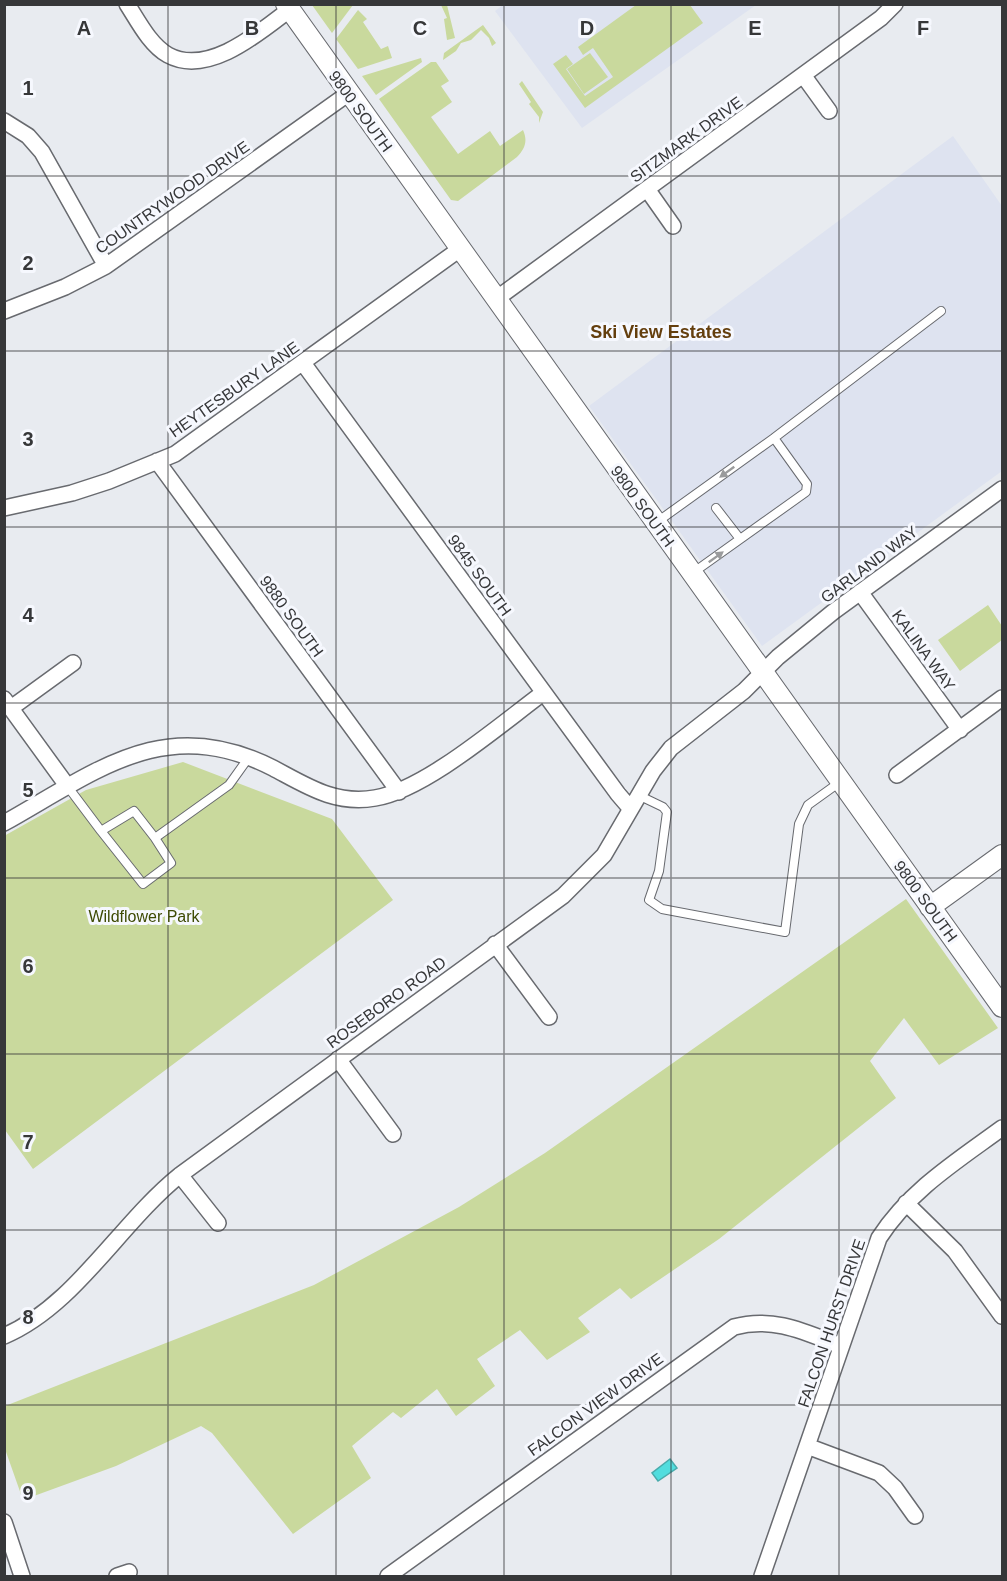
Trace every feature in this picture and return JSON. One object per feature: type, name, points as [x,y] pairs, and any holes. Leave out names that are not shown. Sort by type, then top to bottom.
[{"type":"street","points":[[127,4],[154,43],[168,55],[183,60],[226,53],[247,41],[287,7]]},
{"type":"street","name":"SITZMARK DRIVE","points":[[496,300],[881,18],[895,4]]},
{"type":"street","name":"9800 SOUTH","points":[[287,7],[1002,1007]]},
{"type":"street","points":[[803,75],[829,111]]},
{"type":"street","name":"COUNTRYWOOD DRIVE","points":[[4,311],[65,287],[106,266],[349,93]]},
{"type":"street","points":[[4,121],[27,136],[42,152],[106,266]]},
{"type":"street","points":[[647,189],[673,226]]},
{"type":"street","name":"HEYTESBURY LANE","points":[[4,508],[82,490],[157,461],[191,444],[460,249]]},
{"type":"street","name":"9845 SOUTH","points":[[303,363],[618,794],[634,801]]},
{"type":"street","name":"9880 SOUTH","points":[[157,461],[399,792]]},
{"type":"street","name":"GARLAND WAY","points":[[762,673],[778,657],[860,592],[1002,489]]},
{"type":"street","name":"KALINA WAY","points":[[860,592],[960,730]]},
{"type":"street","points":[[68,787],[8,704],[73,663]]},
{"type":"street","name":"ROSEBORO ROAD","points":[[4,1336],[44,1312],[80,1278],[142,1208],[180,1175],[585,876],[619,832],[634,801],[671,748],[744,691],[762,673]]},
{"type":"street","points":[[4,824],[116,762],[148,749],[183,744],[217,747],[249,757],[323,795],[350,801],[399,792],[427,778],[543,693]]},
{"type":"street","points":[[897,775],[1002,698]]},
{"type":"street","points":[[930,907],[1002,855]]},
{"type":"street","points":[[495,944],[549,1017]]},
{"type":"street","points":[[338,1059],[393,1134]]},
{"type":"street","name":"FALCON HURST DRIVE","points":[[762,1576],[879,1238],[906,1203],[935,1177],[1002,1128]]},
{"type":"street","points":[[180,1175],[218,1223]]},
{"type":"street","points":[[906,1203],[955,1251],[1002,1316]]},
{"type":"street","name":"FALCON VIEW DRIVE","points":[[388,1576],[734,1327],[751,1322],[768,1322],[841,1346]]},
{"type":"street","points":[[807,1446],[879,1473],[895,1488],[915,1516]]},
{"type":"street","points":[[4,1522],[22,1576]]},
{"type":"lane","points":[[656,523],[774,438],[941,311]]},
{"type":"lane","points":[[692,574],[806,492],[807,484],[774,438]]},
{"type":"lane","points":[[716,508],[740,539]]},
{"type":"lane","points":[[155,838],[229,785],[249,757]]},
{"type":"lane","points":[[634,801],[663,807],[667,812],[659,871],[649,900],[662,909],[785,932],[799,824],[808,805],[840,782]]},
{"type":"lane","points":[[68,787],[101,831],[142,884],[171,863],[134,811],[101,831]]},
{"type":"shaded area","points":[[504,4],[756,5],[582,128],[495,11]]},
{"type":"shaded area","points":[[953,136],[1002,206],[1002,471],[762,646],[589,406]]},
{"type":"green space","points":[[312,5],[353,5],[332,33]]},
{"type":"green space","points":[[441,5],[447,5],[455,38],[447,40],[444,19],[447,18]]},
{"type":"green space","points":[[636,5],[690,5],[703,23],[585,108],[553,64],[566,55],[573,64],[566,69],[585,96],[613,77],[593,48],[583,55],[578,47]]},
{"type":"green space","points":[[358,10],[367,19],[363,22],[381,49],[388,46],[392,58],[358,69],[336,39]]},
{"type":"green space","points":[[483,25],[496,43],[492,46],[489,38],[481,30],[471,40],[461,43],[456,51],[443,60],[444,53]]},
{"type":"green space","points":[[590,53],[608,77],[584,94],[567,69]]},
{"type":"green space","points":[[421,58],[422,62],[376,95],[362,76]]},
{"type":"green space","points":[[431,62],[436,62],[449,81],[441,86],[452,102],[431,117],[458,154],[490,131],[500,146],[523,130],[525,138],[524,148],[517,157],[458,201],[451,200],[379,99]]},
{"type":"green space","points":[[522,81],[543,112],[539,123],[539,117],[529,104],[531,102],[519,84]]},
{"type":"green space","points":[[988,605],[1002,626],[1002,640],[960,671],[938,640]]},
{"type":"green space","name":"Wildflower Park","points":[[183,762],[332,819],[393,900],[33,1169],[5,1130],[4,836],[86,790]]},
{"type":"green space","points":[[906,899],[998,1028],[939,1065],[904,1018],[870,1061],[896,1098],[719,1239],[631,1299],[620,1288],[578,1318],[590,1332],[547,1360],[520,1330],[477,1359],[495,1386],[456,1416],[437,1389],[401,1418],[393,1412],[352,1446],[371,1478],[293,1534],[212,1433],[201,1426],[116,1466],[23,1500],[5,1449],[5,1406],[314,1285],[459,1207],[545,1153]]},
{"type":"water","points":[[670,1459],[677,1468],[658,1481],[652,1473]]},
{"type":"district","name":"Ski View Estates","points":[[661,332]]}]
